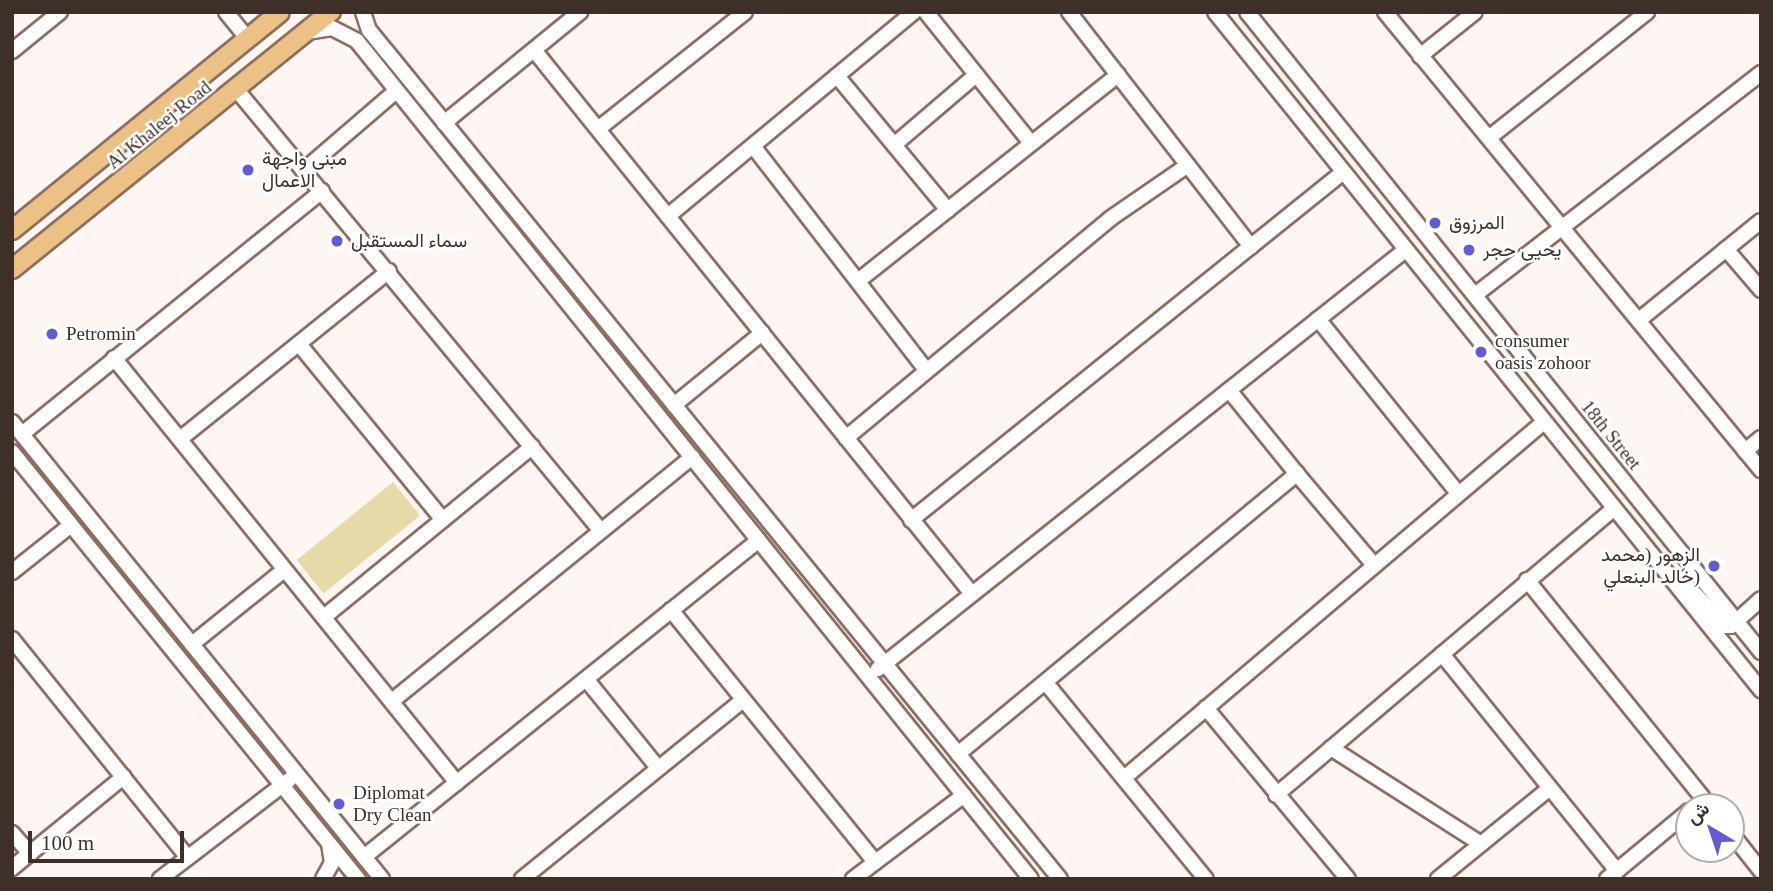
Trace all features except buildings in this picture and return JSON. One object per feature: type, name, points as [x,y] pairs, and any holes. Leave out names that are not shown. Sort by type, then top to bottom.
[{"type":"main road","name":"Al Khaleej Road","points":[[12,230],[280,12]]},
{"type":"main road","name":"Al Khaleej Road","points":[[12,269],[331,12]]},
{"type":"street","points":[[12,51],[60,12]]},
{"type":"street","points":[[226,12],[248,39]]},
{"type":"street","points":[[363,12],[369,30],[401,70],[1060,879]]},
{"type":"street","points":[[444,123],[580,12]]},
{"type":"street","points":[[598,129],[745,12]]},
{"type":"street","points":[[668,216],[914,12]]},
{"type":"street","points":[[926,12],[1031,144]]},
{"type":"street","points":[[1069,12],[1251,247]]},
{"type":"street","points":[[1215,12],[1404,251],[1761,690]]},
{"type":"street","name":"18th Street","points":[[1247,12],[1761,652]]},
{"type":"street","points":[[1385,12],[1761,470]]},
{"type":"street","points":[[1420,56],[1475,12]]},
{"type":"street","points":[[1490,137],[1647,12]]},
{"type":"street","points":[[305,33],[342,30],[357,41],[395,92],[1031,879]]},
{"type":"street","points":[[534,50],[972,594]]},
{"type":"street","points":[[380,73],[386,68],[401,70]]},
{"type":"street","points":[[1475,295],[1761,73]]},
{"type":"street","points":[[894,145],[976,75]]},
{"type":"street","points":[[858,281],[1118,75]]},
{"type":"street","points":[[837,76],[948,210]]},
{"type":"street","points":[[236,89],[601,531]]},
{"type":"street","points":[[303,171],[395,92]]},
{"type":"street","points":[[753,146],[927,371]]},
{"type":"street","points":[[846,438],[1111,218],[1188,165]]},
{"type":"street","points":[[911,520],[1342,173]]},
{"type":"street","points":[[22,435],[322,191]]},
{"type":"street","points":[[1639,320],[1761,221]]},
{"type":"street","points":[[1726,249],[1761,290]]},
{"type":"street","points":[[869,676],[1404,251]]},
{"type":"street","points":[[180,439],[389,271]]},
{"type":"street","points":[[1318,319],[1458,493]]},
{"type":"street","points":[[674,405],[762,333]]},
{"type":"street","points":[[299,344],[443,520]]},
{"type":"street","points":[[114,358],[457,782]]},
{"type":"street","points":[[1229,390],[1374,565]]},
{"type":"street","points":[[12,422],[382,879]]},
{"type":"street","points":[[1124,778],[1544,422]]},
{"type":"street","points":[[1745,451],[1761,438]]},
{"type":"street","points":[[324,617],[533,447]]},
{"type":"street","points":[[12,452],[358,879]]},
{"type":"street","points":[[392,701],[692,457]]},
{"type":"street","points":[[958,754],[1297,474]]},
{"type":"street","points":[[1276,795],[1614,508]]},
{"type":"street","points":[[12,572],[71,525]]},
{"type":"street","points":[[364,857],[759,540]]},
{"type":"street","points":[[1643,544],[1725,626],[1761,599]]},
{"type":"street","points":[[192,645],[284,569]]},
{"type":"street","points":[[1527,580],[1694,793]]},
{"type":"street","points":[[671,610],[874,861]]},
{"type":"street","points":[[12,639],[187,858]]},
{"type":"street","points":[[1442,654],[1550,788],[1612,875],[1675,823]]},
{"type":"street","points":[[586,679],[658,768]]},
{"type":"street","points":[[1046,682],[1206,879]]},
{"type":"street","points":[[526,878],[743,700]]},
{"type":"street","points":[[1206,708],[1348,879]]},
{"type":"street","points":[[1331,748],[1481,844]]},
{"type":"street","points":[[12,868],[123,778]]},
{"type":"street","points":[[160,879],[280,783],[292,782],[314,808],[341,829]]},
{"type":"street","points":[[1438,879],[1550,788]]},
{"type":"street","points":[[853,879],[964,795]]},
{"type":"street","points":[[12,833],[30,853]]},
{"type":"street","points":[[323,879],[332,863],[328,842]]},
{"type":"street","points":[[1745,851],[1761,871]]},
{"type":"shaded area","points":[[393,482],[420,515],[324,593],[297,560]]},
{"type":"place","name":"مبنى واجهة الاعمال","points":[[248,170]]},
{"type":"place","name":"المرزوق","points":[[1435,223]]},
{"type":"place","name":"سماء المستقبل","points":[[337,241]]},
{"type":"place","name":"يحيى حجر","points":[[1469,250]]},
{"type":"place","name":"Petromin","points":[[52,334]]},
{"type":"place","name":"consumer oasis zohoor","points":[[1481,352]]},
{"type":"place","name":"الزهور (محمد خالد البنعلي)","points":[[1714,566]]},
{"type":"place","name":"Diplomat Dry Clean","points":[[339,804]]}]
